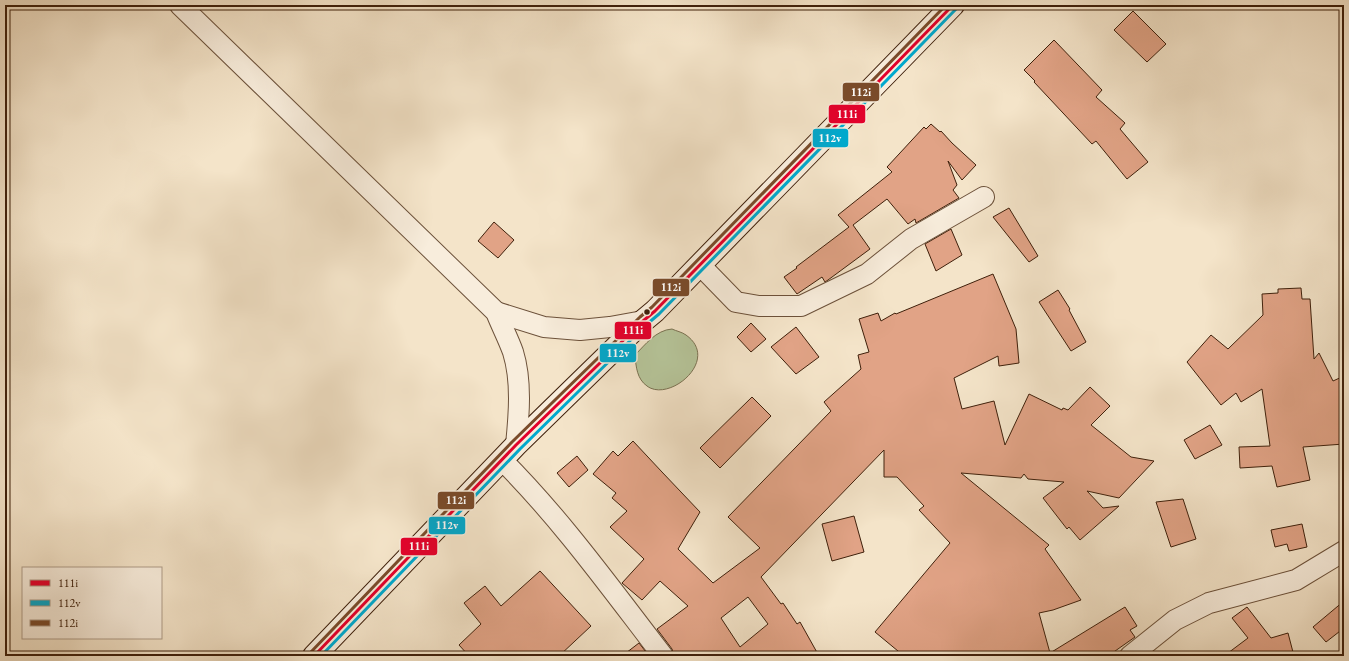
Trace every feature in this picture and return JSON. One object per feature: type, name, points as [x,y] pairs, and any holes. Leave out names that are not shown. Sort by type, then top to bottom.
[{"type":"main road","points":[[314,656],[509,452],[655,311],[953,5]]},
{"type":"street","points":[[180,5],[496,312],[513,353],[518,381],[520,410],[509,452],[521,479],[576,544],[663,656]]},
{"type":"street","points":[[700,265],[736,302],[759,306],[802,306],[867,274],[911,239],[984,197]]},
{"type":"street","points":[[496,312],[544,327],[580,330],[610,327],[643,321]]},
{"type":"street","points":[[1130,656],[1175,620],[1209,602],[1296,580],[1344,550]]},
{"type":"green space","points":[[672,329],[686,335],[695,345],[698,356],[695,367],[688,376],[678,384],[667,389],[656,390],[647,386],[641,380],[635,355],[656,335]]},
{"type":"building","points":[[1133,11],[1166,44],[1147,62],[1114,30]]},
{"type":"building","points":[[1054,40],[1102,90],[1096,97],[1125,123],[1120,129],[1148,162],[1127,179],[1096,141],[1092,144],[1024,70]]},
{"type":"building","points":[[931,124],[940,132],[941,131],[976,165],[962,180],[948,161],[957,185],[953,190],[959,198],[916,223],[915,219],[908,224],[887,199],[853,225],[870,249],[825,282],[822,277],[797,294],[784,277],[849,227],[838,215],[892,172],[887,167],[924,127],[926,129]]},
{"type":"building","points":[[1009,208],[1038,256],[1029,262],[993,217]]},
{"type":"building","points":[[494,222],[514,240],[498,258],[478,241]]},
{"type":"building","points":[[951,229],[962,255],[936,271],[925,244]]},
{"type":"building","points":[[993,274],[1016,329],[1019,363],[999,366],[998,356],[954,378],[962,409],[994,401],[1005,445],[1029,394],[1062,410],[1063,408],[1068,410],[1090,387],[1110,406],[1091,425],[1131,457],[1154,461],[1119,498],[1087,491],[1103,508],[1119,506],[1080,540],[1069,527],[1067,529],[1043,498],[1064,482],[1028,479],[1024,474],[1021,478],[961,473],[1049,545],[1045,549],[1081,600],[1053,610],[1039,613],[1050,653],[1125,607],[1137,626],[1130,630],[1135,637],[1108,656],[904,656],[875,632],[950,543],[919,510],[924,506],[897,477],[884,477],[884,450],[761,577],[781,604],[783,603],[797,624],[800,622],[819,656],[674,656],[672,649],[657,629],[688,606],[660,581],[642,600],[622,583],[644,559],[610,527],[627,511],[612,498],[616,493],[593,474],[613,451],[618,456],[633,441],[700,512],[678,549],[713,583],[760,548],[728,517],[831,411],[824,402],[861,369],[858,355],[869,352],[859,319],[878,313],[881,321],[895,313],[896,314]],"holes":[[[748,597],[768,624],[740,647],[721,618]]]},
{"type":"building","points":[[1301,288],[1302,299],[1310,299],[1314,359],[1319,353],[1333,381],[1344,376],[1344,444],[1303,447],[1310,480],[1277,487],[1272,466],[1240,468],[1239,447],[1270,446],[1262,389],[1241,402],[1236,393],[1221,405],[1187,362],[1211,335],[1228,349],[1263,315],[1262,294],[1278,293],[1278,289]]},
{"type":"building","points":[[1058,290],[1070,309],[1069,310],[1086,342],[1071,351],[1039,302]]},
{"type":"building","points":[[751,323],[766,339],[751,352],[737,337]]},
{"type":"building","points":[[796,327],[819,357],[796,374],[771,347]]},
{"type":"building","points":[[752,397],[771,416],[720,468],[700,448]]},
{"type":"building","points":[[1210,425],[1222,445],[1195,459],[1184,440]]},
{"type":"building","points":[[577,456],[588,470],[569,487],[557,473]]},
{"type":"building","points":[[1183,499],[1196,539],[1171,547],[1156,502]]},
{"type":"building","points":[[854,516],[864,552],[832,561],[822,524]]},
{"type":"building","points":[[1302,524],[1307,547],[1289,551],[1287,544],[1275,547],[1271,530]]},
{"type":"building","points":[[540,571],[591,626],[559,656],[469,656],[459,645],[481,624],[464,603],[485,586],[501,606]]},
{"type":"building","points":[[1344,601],[1344,628],[1326,642],[1313,627]]},
{"type":"building","points":[[1247,607],[1271,638],[1288,633],[1294,656],[1224,656],[1248,638],[1232,618]]},
{"type":"building","points":[[639,643],[649,656],[622,656]]},
{"type":"transit line","name":"112i","points":[[310,653],[512,442],[652,307],[946,5]]},
{"type":"transit line","name":"111i","points":[[314,656],[516,445],[655,311],[953,5]]},
{"type":"transit line","name":"112v","points":[[321,656],[520,449],[659,314],[957,8]]}]
